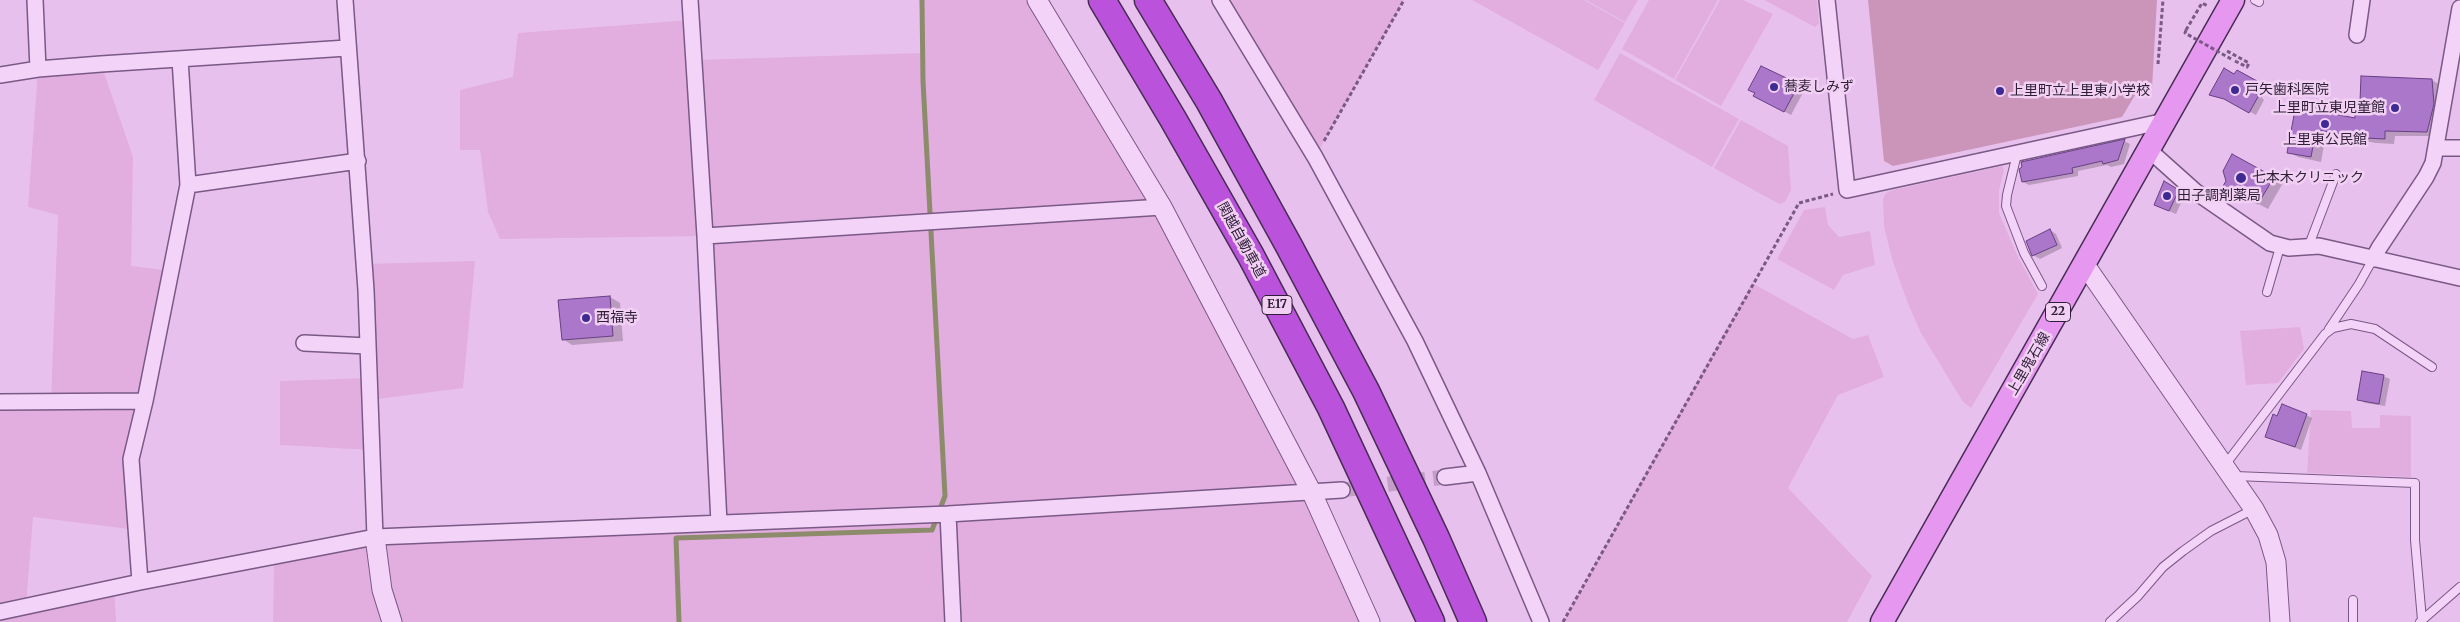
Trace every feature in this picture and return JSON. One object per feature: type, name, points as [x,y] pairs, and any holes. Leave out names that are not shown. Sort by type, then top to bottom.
[{"type":"highway","name":"関越自動車道","points":[[1102,0],[1173,119],[1255,264],[1331,408],[1431,622]]},
{"type":"highway","name":"E17","points":[[1148,0],[1214,110],[1366,391],[1436,538],[1473,622]]},
{"type":"main road","name":"上里鬼石線","points":[[1882,622],[2233,0]]},
{"type":"street","points":[[35,0],[38,69]]},
{"type":"street","points":[[345,0],[347,48],[358,161],[368,346],[375,537],[382,590],[392,622]]},
{"type":"street","points":[[690,0],[705,236],[719,523]]},
{"type":"street","points":[[1036,0],[1162,207],[1312,493],[1370,622]]},
{"type":"street","points":[[1220,0],[1315,156],[1415,341],[1478,473],[1542,622]]},
{"type":"street","points":[[1827,0],[1847,190],[2165,122]]},
{"type":"street","points":[[2357,35],[2362,0]]},
{"type":"street","points":[[2373,259],[2426,177],[2437,148],[2456,56],[2460,8]]},
{"type":"street","points":[[0,75],[38,69],[347,48]]},
{"type":"street","points":[[140,582],[131,459],[145,401],[188,185],[180,59]]},
{"type":"street","points":[[2437,148],[2460,148]]},
{"type":"street","points":[[2150,150],[2196,192],[2270,243],[2280,247],[2309,245],[2460,278]]},
{"type":"street","points":[[188,185],[358,161]]},
{"type":"street","points":[[705,236],[1162,207]]},
{"type":"street","points":[[2085,265],[2254,509],[2268,535],[2276,562],[2280,622]]},
{"type":"street","points":[[304,343],[368,346]]},
{"type":"street","points":[[0,402],[145,401]]},
{"type":"street","points":[[1445,477],[1478,473]]},
{"type":"street","points":[[0,612],[140,582],[375,537],[948,514],[1342,490]]},
{"type":"street","points":[[948,514],[953,622]]},
{"type":"lane","points":[[2017,154],[2006,206],[2024,253],[2042,286]]},
{"type":"lane","points":[[2309,245],[2336,174]]},
{"type":"lane","points":[[2268,292],[2280,247]]},
{"type":"lane","points":[[2229,471],[2359,284],[2373,259]]},
{"type":"lane","points":[[2325,334],[2341,324],[2376,329],[2432,366]]},
{"type":"lane","points":[[2229,471],[2415,483],[2415,540],[2421,621]]},
{"type":"lane","points":[[2110,622],[2138,596],[2163,567],[2183,551],[2211,531],[2254,509]]},
{"type":"lane","points":[[2421,621],[2460,587]]},
{"type":"lane","points":[[2353,600],[2353,622]]},
{"type":"path","points":[[1315,156],[1404,0]]},
{"type":"path","points":[[2158,64],[2163,0]]},
{"type":"path","points":[[2208,6],[2201,4],[2185,33],[2247,68],[2249,63],[2227,50]]},
{"type":"path","points":[[1563,622],[1799,203],[1847,190]]},
{"type":"shaded area","points":[[922,0],[1037,0],[1162,207],[1367,622],[273,622],[274,556],[375,537],[719,523],[705,236],[500,239],[488,212],[480,150],[460,150],[460,90],[513,77],[518,33],[691,20],[694,60],[923,53]]},
{"type":"shaded area","points":[[1219,0],[1404,0],[1315,157]]},
{"type":"shaded area","points":[[1472,0],[1584,0],[1625,23],[1598,70]]},
{"type":"shaded area","points":[[1586,0],[1638,0],[1625,22]]},
{"type":"shaded area","points":[[1649,0],[1718,0],[1674,79],[1622,49]]},
{"type":"shaded area","points":[[1720,0],[1743,0],[1773,14],[1721,106],[1675,80]]},
{"type":"shaded area","points":[[1764,0],[1817,0],[1819,23],[1815,27]]},
{"type":"shaded area","name":"上里町立上里東小学校","points":[[1868,0],[2157,0],[2152,88],[2138,90],[2122,117],[1893,166],[1884,161]]},
{"type":"shaded area","points":[[1620,53],[1739,119],[1712,167],[1594,100]]},
{"type":"shaded area","points":[[101,64],[133,157],[131,266],[172,271],[131,459],[137,530],[33,517],[26,606],[114,587],[116,622],[0,622],[0,402],[51,401],[58,215],[28,207],[38,69]]},
{"type":"shaded area","points":[[1741,120],[1788,146],[1791,190],[1785,202],[1779,204],[1714,168]]},
{"type":"shaded area","points":[[2002,166],[2004,170],[1999,190],[1999,213],[2017,255],[2038,294],[1971,408],[1963,402],[1921,333],[1909,306],[1893,262],[1884,227],[1883,199],[1886,193],[1893,190]]},
{"type":"shaded area","points":[[1825,207],[1828,225],[1839,237],[1870,231],[1875,265],[1843,275],[1834,290],[1777,259],[1804,210]]},
{"type":"shaded area","points":[[475,261],[463,388],[370,400],[372,450],[280,445],[280,381],[369,378],[364,264]]},
{"type":"shaded area","points":[[1752,283],[1853,339],[1868,335],[1884,377],[1838,395],[1788,488],[1872,576],[1847,622],[1563,622]]},
{"type":"shaded area","points":[[2300,327],[2304,349],[2278,383],[2246,385],[2240,331]]},
{"type":"shaded area","points":[[2311,410],[2351,411],[2352,428],[2380,428],[2380,415],[2411,416],[2411,477],[2307,473]]},
{"type":"building","name":"蕎麦しみず","points":[[1761,66],[1799,84],[1784,112],[1753,96],[1755,93],[1748,90]]},
{"type":"building","name":"戸矢歯科医院","points":[[2224,68],[2234,74],[2237,70],[2257,81],[2258,89],[2256,94],[2259,95],[2249,113],[2224,99],[2209,95]]},
{"type":"building","name":"上里町立東児童館","points":[[2361,76],[2432,79],[2434,104],[2427,132],[2385,131],[2385,139],[2365,138],[2316,130],[2311,157],[2287,153],[2297,99],[2314,102],[2313,110],[2355,118],[2355,101],[2360,102]]},
{"type":"building","points":[[2125,139],[2118,160],[2103,164],[2102,161],[2072,168],[2073,173],[2022,182],[2019,169],[2022,167],[2021,162]]},
{"type":"building","name":"七本木クリニック","points":[[2232,154],[2274,177],[2258,204],[2223,186],[2226,181],[2223,171]]},
{"type":"building","name":"田子調剤薬局","points":[[2164,181],[2179,190],[2169,211],[2154,205]]},
{"type":"building","points":[[2050,229],[2057,245],[2032,256],[2026,241]]},
{"type":"building","name":"西福寺","points":[[610,296],[613,336],[562,340],[558,300]]},
{"type":"building","points":[[2362,371],[2384,375],[2379,404],[2357,400]]},
{"type":"building","points":[[2282,404],[2307,414],[2295,447],[2265,437],[2273,414],[2277,416]]},
{"type":"waterway","points":[[679,622],[676,538],[932,530],[945,496],[923,81],[922,0]]},
{"type":"tunnel","points":[[1342,490],[1445,477]]},
{"type":"place","name":"蕎麦しみず","points":[[1774,87]]},
{"type":"place","name":"戸矢歯科医院","points":[[2235,90]]},
{"type":"place","name":"上里町立上里東小学校","points":[[2000,91]]},
{"type":"place","name":"上里町立東児童館","points":[[2395,108]]},
{"type":"place","name":"上里東公民館","points":[[2325,124]]},
{"type":"place","name":"七本木クリニック","points":[[2241,178]]},
{"type":"place","name":"田子調剤薬局","points":[[2167,196]]},
{"type":"place","name":"西福寺","points":[[586,318]]}]
